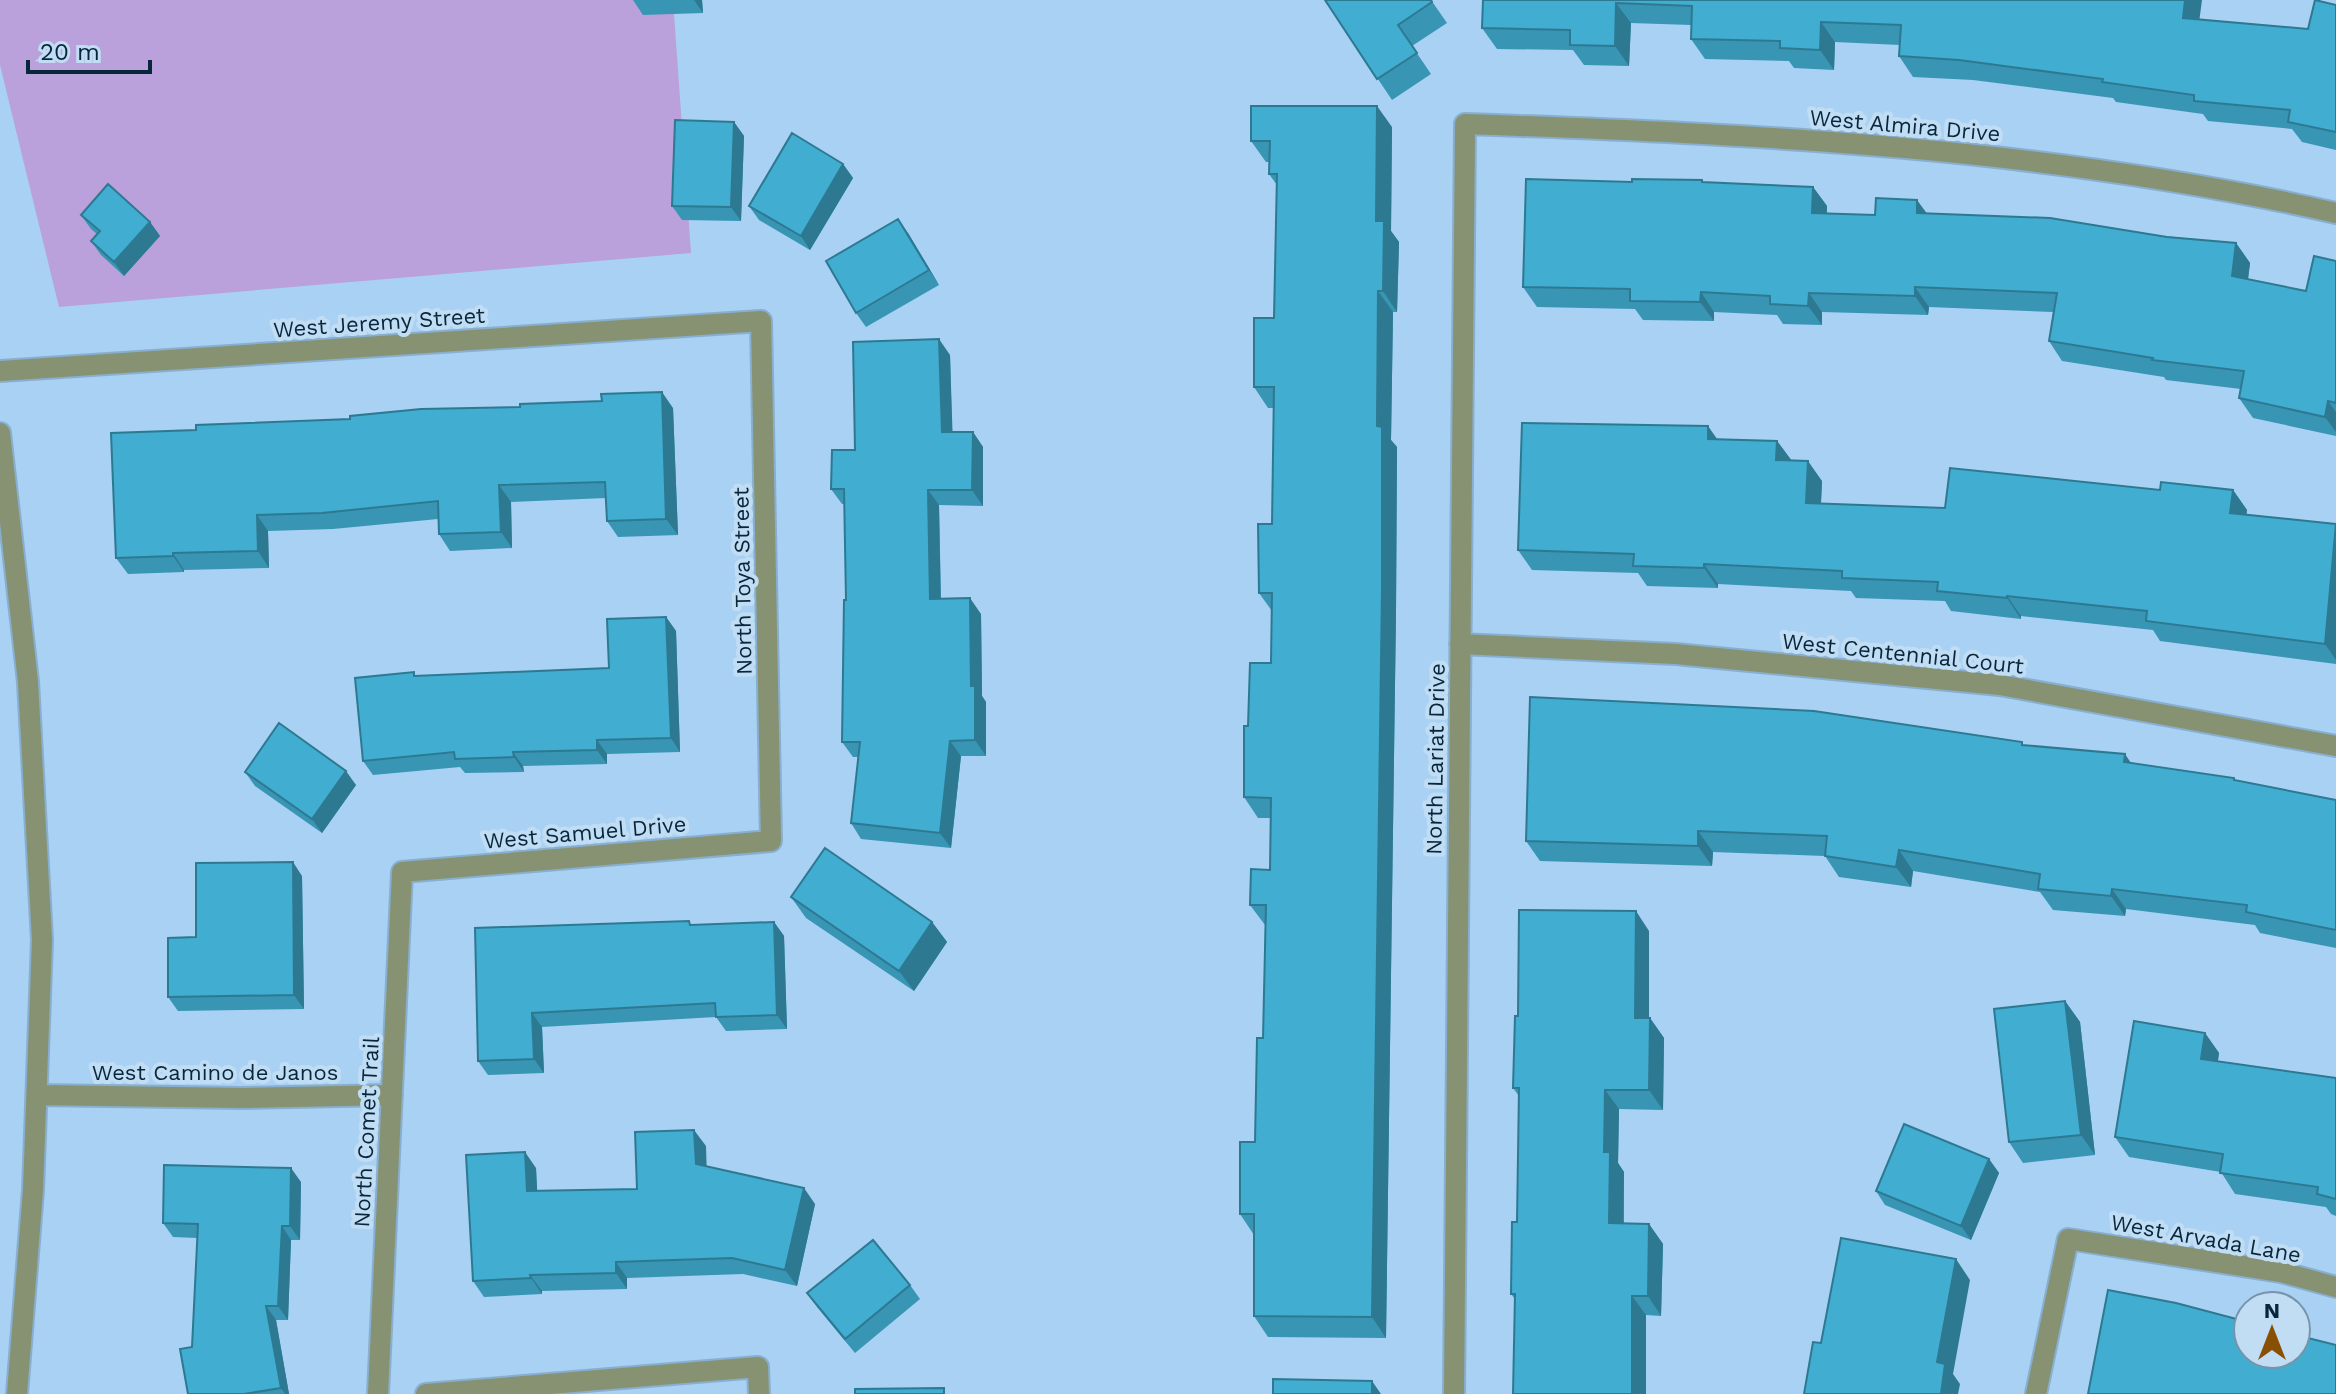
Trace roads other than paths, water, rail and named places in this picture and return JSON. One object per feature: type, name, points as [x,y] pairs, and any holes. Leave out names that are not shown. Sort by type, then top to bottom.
[{"type":"street","name":"West Almira Drive","points":[[1465,124],[1717,133],[2010,157],[2273,198],[2336,213]]},
{"type":"street","name":"North Lariat Drive","points":[[1454,1394],[1465,124]]},
{"type":"street","name":"West Jeremy Street","points":[[0,371],[761,321]]},
{"type":"street","name":"North Toya Street","points":[[761,321],[771,841]]},
{"type":"street","points":[[0,433],[28,682],[42,925],[38,1095],[17,1394]]},
{"type":"street","name":"West Centennial Court","points":[[1460,644],[1676,654],[2000,685],[2336,746]]},
{"type":"street","name":"West Samuel Drive","points":[[402,872],[771,841]]},
{"type":"street","name":"North Comet Trail","points":[[378,1394],[402,872]]},
{"type":"street","name":"West Camino de Janos","points":[[38,1095],[242,1098],[392,1095]]},
{"type":"street","name":"West Arvada Lane","points":[[2036,1394],[2068,1239],[2281,1272],[2336,1287]]},
{"type":"street","points":[[426,1394],[758,1367],[759,1394]]}]
